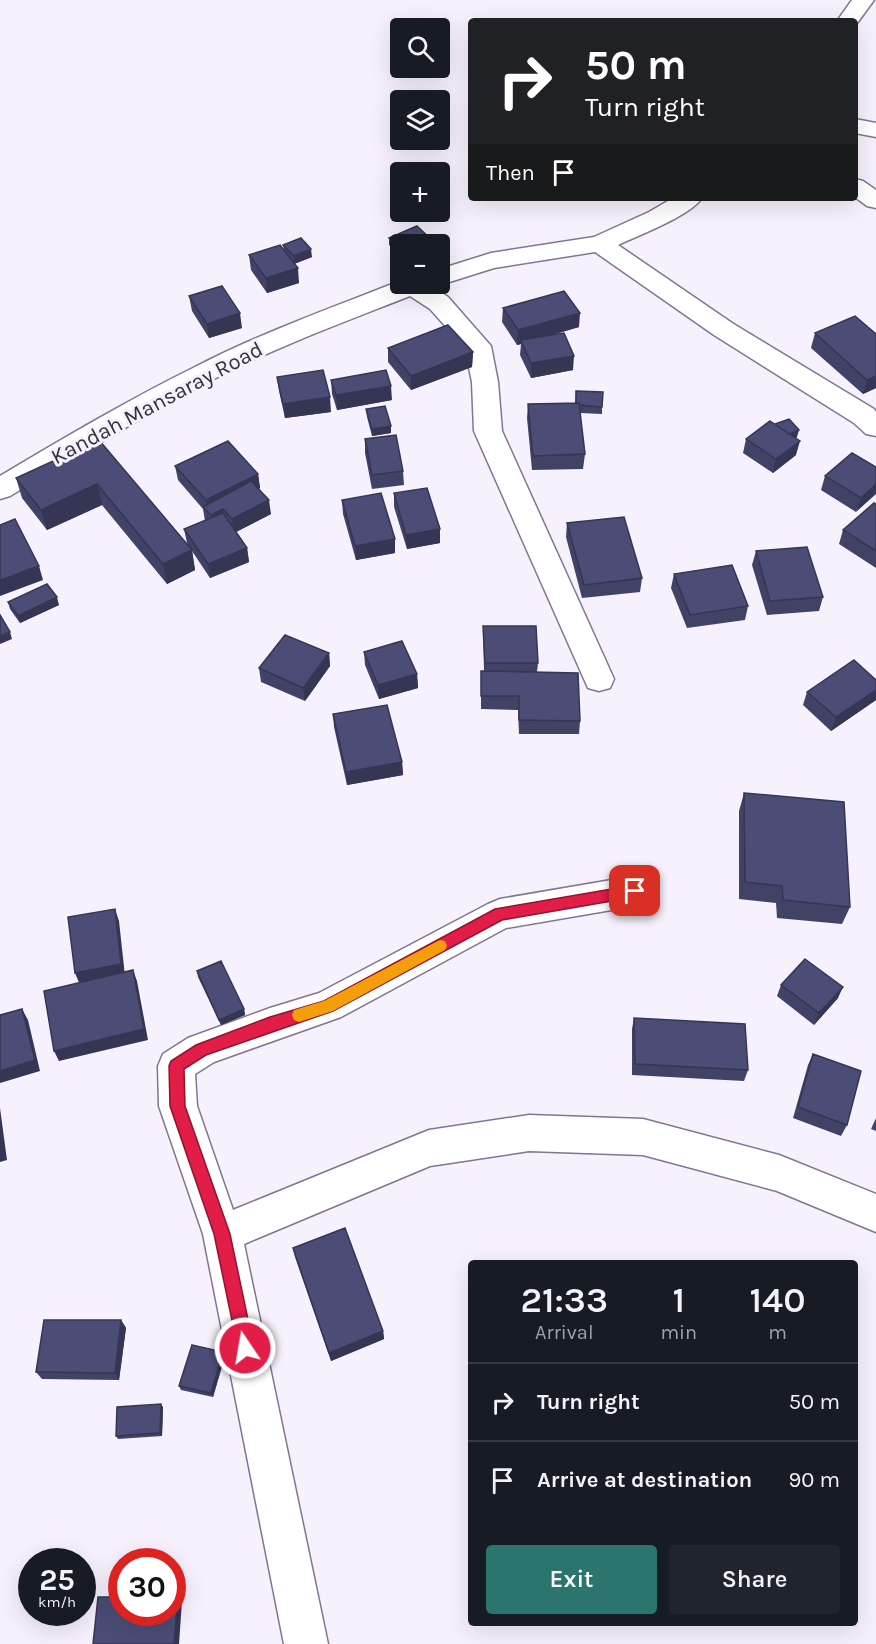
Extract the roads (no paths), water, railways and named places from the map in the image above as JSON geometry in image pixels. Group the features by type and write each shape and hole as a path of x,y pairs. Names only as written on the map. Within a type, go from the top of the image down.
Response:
{"street":[{"path":"850,18 863,0"},
{"path":"858,127 876,130"},
{"path":"858,188 876,201"},
{"path":"450,274 491,261 600,244 658,217 685,201"},
{"path":"600,244 723,329 864,416 876,427"},
{"name":"Kandah Mansaray Road","path":"0,489 82,440 204,373 279,338 390,294"},
{"path":"427,294 439,303 478,346 485,382 488,431 599,679"},
{"path":"306,1644 222,1234 178,1106 176,1066 201,1050 270,1024 328,1006 500,914 635,891"},
{"path":"222,1234 429,1148 529,1133 643,1137 779,1173 876,1213"}]}
